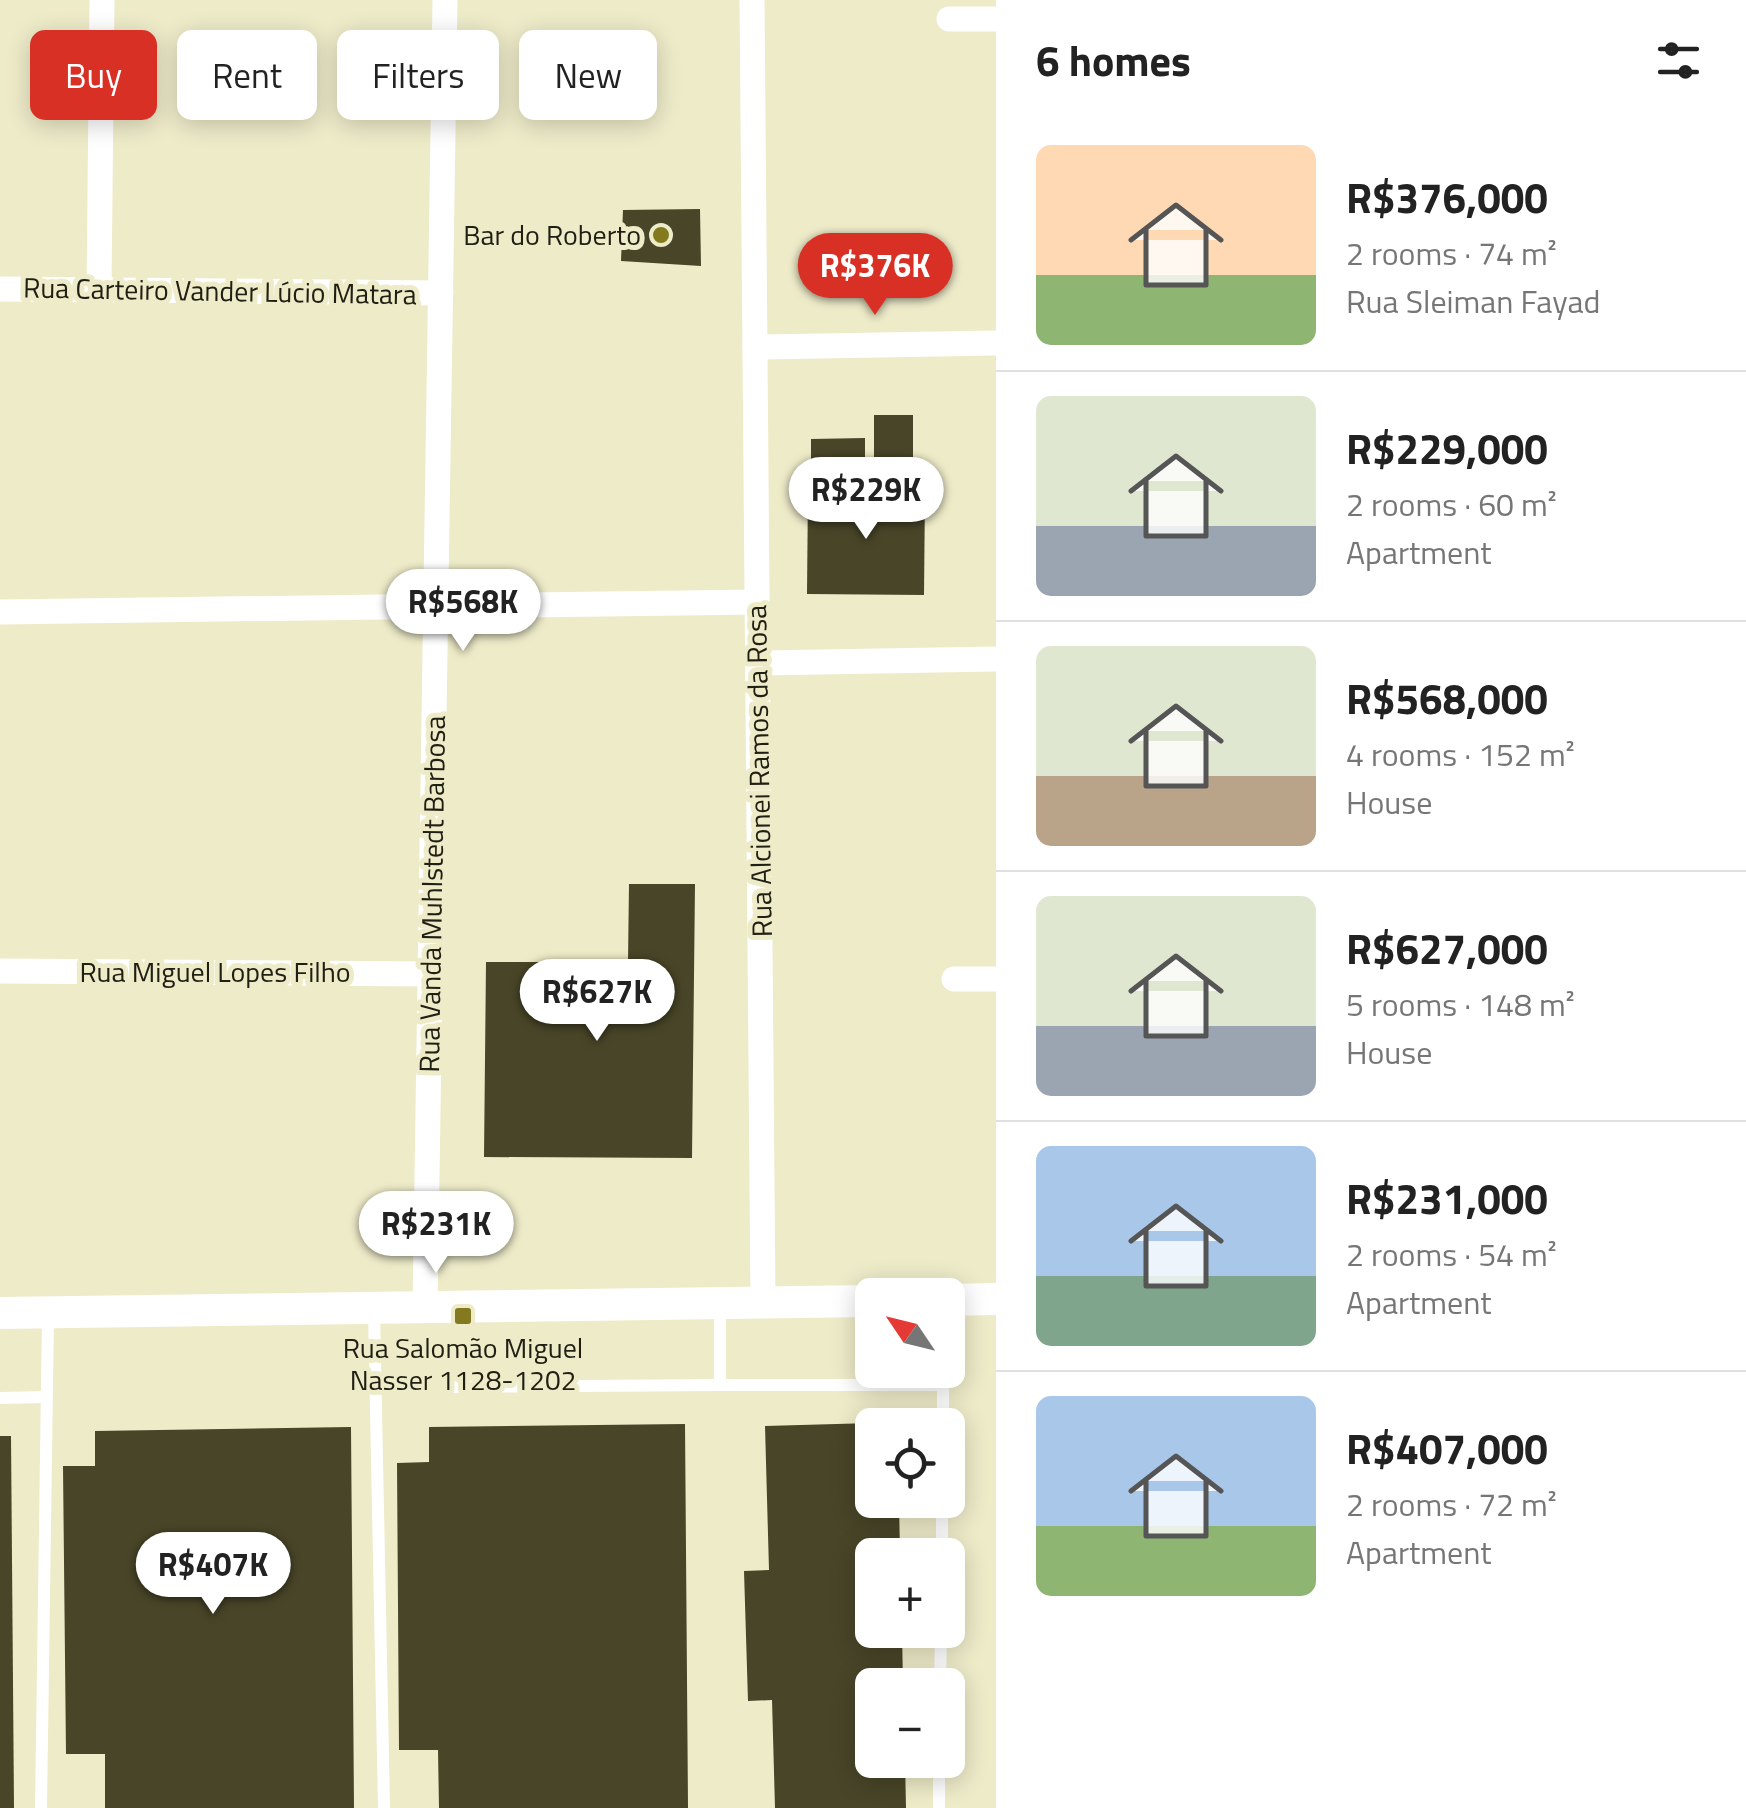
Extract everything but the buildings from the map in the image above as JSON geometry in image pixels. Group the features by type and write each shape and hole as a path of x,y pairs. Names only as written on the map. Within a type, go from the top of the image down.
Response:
{"street":[{"path":"99,290 102,0"},
{"name":"Rua Vanda Muhlstedt Barbosa","path":"426,1307 445,0"},
{"name":"Rua Alcionei Ramos da Rosa","path":"752,0 763,1302"},
{"path":"949,19 996,19"},
{"name":"Rua Carteiro Vander Lúcio Matara","path":"0,289 441,294"},
{"path":"755,347 996,343"},
{"path":"0,612 757,602"},
{"path":"758,663 996,659"},
{"name":"Rua Miguel Lopes Filho","path":"0,971 430,974"},
{"path":"954,979 996,978"},
{"path":"965,1300 996,1299"},
{"path":"0,1313 855,1301"}],"lane":[{"path":"720,1303 720,1386"},
{"path":"374,1308 384,1808"},
{"path":"41,1808 48,1312"},
{"path":"449,1387 855,1385"},
{"path":"0,1398 46,1396"},
{"path":"939,1808 940,1778"}],"place":[{"name":"Bar do Roberto","path":"661,235"},
{"name":"Rua Salomão Miguel Nasser 1128-1202","path":"463,1316"}]}
